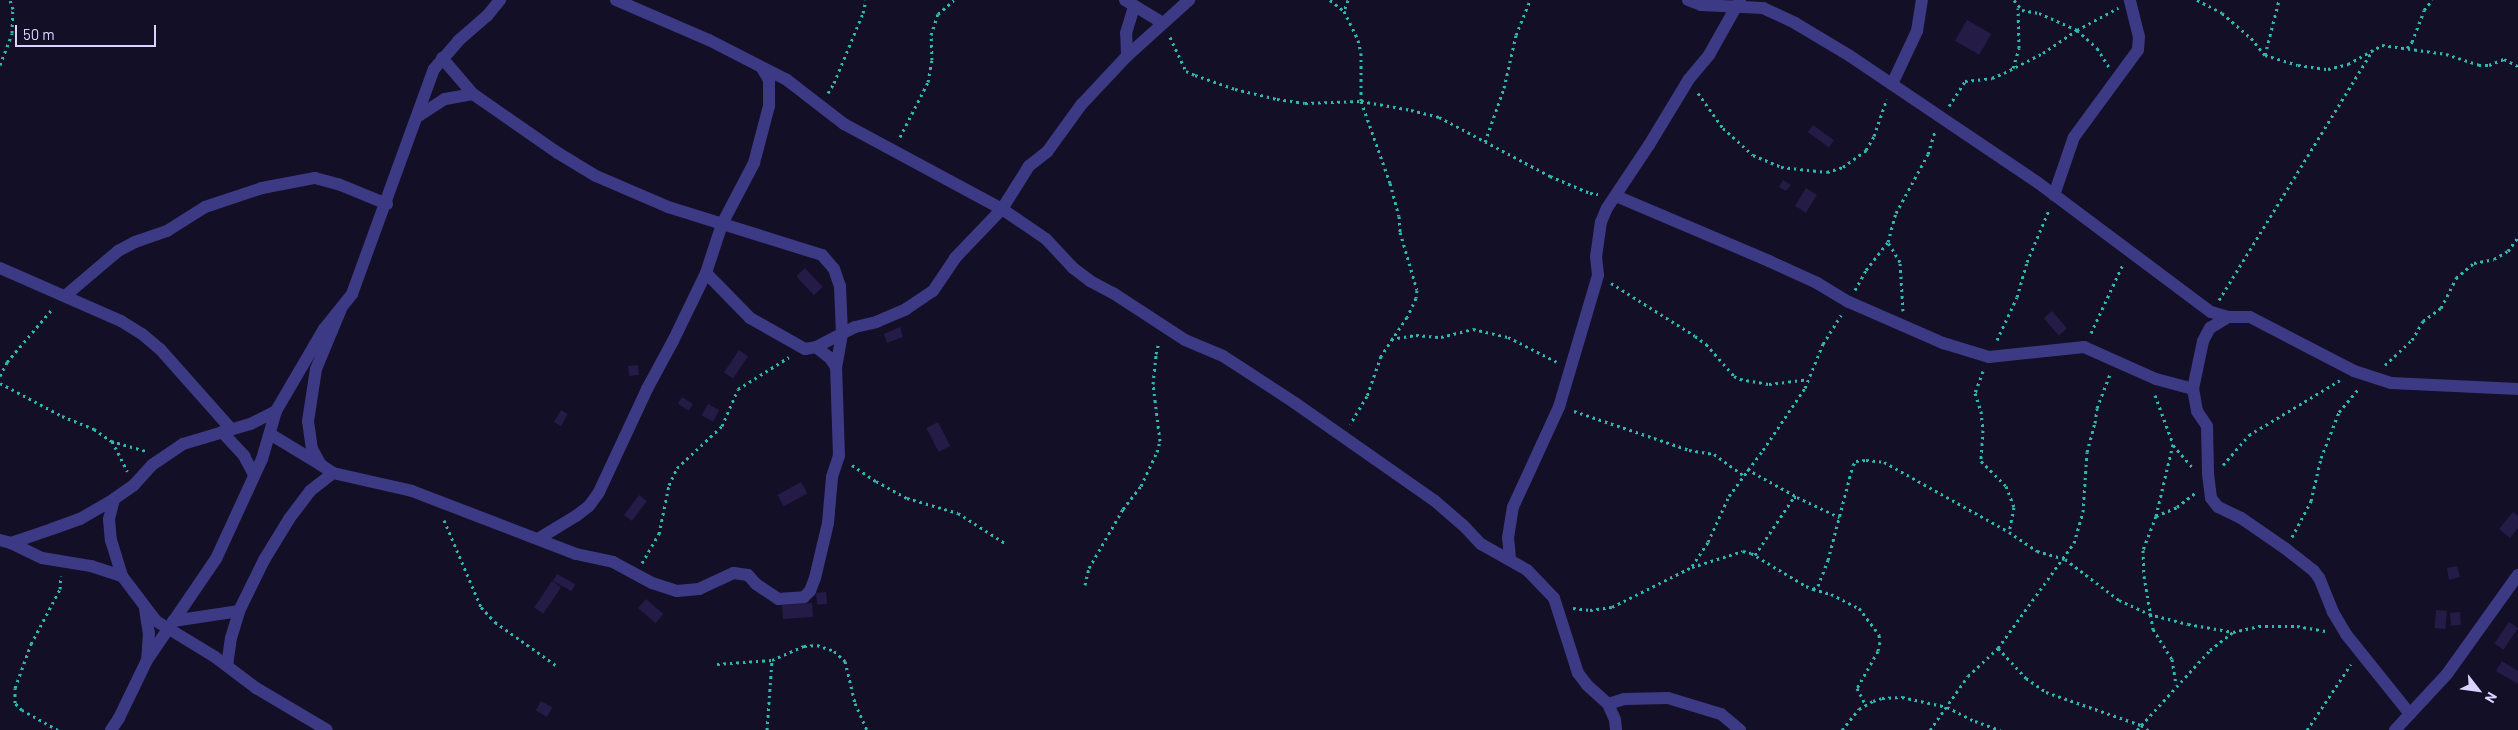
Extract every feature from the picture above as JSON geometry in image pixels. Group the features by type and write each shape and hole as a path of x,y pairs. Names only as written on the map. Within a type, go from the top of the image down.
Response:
{"street":[{"path":"111,730 119,718 147,660 216,559 254,475 270,434 276,411 318,336 341,309 356,287 434,69 442,58 487,16 500,0"},
{"path":"616,0 709,40 787,80 844,124 1002,209 1046,239 1082,276 1185,340 1223,356 1295,403 1434,501 1463,525 1481,544 1510,559 1542,584 1554,598 1559,607 1578,674 1608,704 1615,720 1616,730"},
{"path":"810,348 890,317 906,309 933,290 955,258 1002,209 1029,166 1047,152 1081,105 1127,56 1190,0"},
{"path":"1688,0 1701,5 1739,3 1763,8 1795,23 1892,84 2054,195 2211,312 2228,317 2245,316 2258,320 2354,371 2399,384 2518,389"},
{"path":"1892,84 1917,32 1922,0"},
{"path":"2054,195 2074,138 2135,56 2139,47 2138,28 2130,1"},
{"path":"1127,56 1126,33 1129,3 1163,23"},
{"path":"1510,559 1508,538 1513,507 1559,407 1598,275 1596,257 1602,222 1607,208 1689,79 1709,55 1739,3"},
{"path":"270,434 333,473 391,485 434,499 576,554 613,562 652,583 677,591 699,588 734,573 748,575 756,584 778,599 804,597 810,591 815,578 830,514 832,477 839,456 836,367 842,334 840,286 834,269 822,255 668,207 596,176 558,153 473,94 442,58"},
{"path":"538,539 576,516 589,506 600,492 646,389 674,341 706,273 722,224 744,186 759,146 769,106 769,80 762,68"},
{"path":"416,117 446,99 473,94"},
{"path":"63,296 118,251 135,242 167,231 205,206 253,191 315,178 338,184 387,204"},
{"path":"1616,196 1817,283 1848,302 1943,343 1989,357 2084,347 2148,376 2193,389"},
{"path":"0,268 121,321 142,334 160,349 226,431 244,456 254,475"},
{"path":"706,273 750,318 830,358 836,367"},
{"path":"321,465 312,449 308,421 316,370 341,309"},
{"path":"2228,317 2206,333 2193,389 2197,411 2207,426 2204,486 2218,507 2241,518 2305,562 2319,578 2333,612 2346,634 2410,714"},
{"path":"5,541 80,519 114,499 134,484 152,465 184,444 250,424 276,411"},
{"path":"228,666 231,638 239,611 264,560 289,519 310,491 333,473"},
{"path":"114,499 109,519 110,533 122,576 145,609 156,621 171,625 256,688 327,730"},
{"path":"5,541 42,558 62,563 91,566 122,576"},
{"path":"2395,730 2447,674 2518,575"},
{"path":"145,609 149,633 147,660"},
{"path":"171,625 239,611"},
{"path":"1608,704 1624,699 1668,698 1721,714 1740,730"}],"path":[{"path":"0,65 12,33 13,9 10,0"},
{"path":"819,106 834,83 863,13 866,0"},
{"path":"895,151 902,130 924,93 928,82 932,60 931,35 938,14 954,0"},
{"path":"1330,0 1344,11 1362,53 1361,101 1390,182 1399,216 1400,232 1417,290 1416,298 1407,317 1391,339 1375,371 1367,396 1341,437"},
{"path":"1344,11 1348,0"},
{"path":"1484,142 1504,88 1516,35 1530,0"},
{"path":"2013,68 2018,48 2018,8 2014,0"},
{"path":"2197,0 2222,12 2251,38 2265,55 2298,66 2328,69 2348,64 2382,45 2446,54 2479,65 2489,65 2504,59 2518,66"},
{"path":"2265,55 2279,0"},
{"path":"2407,48 2412,42 2424,10 2432,0"},
{"path":"1692,566 1708,542 1729,496 1742,475 1784,421 1808,379 1823,344 1866,270 1888,242 1896,213 1928,154 1934,134 1965,81 1992,78 2013,68 2043,53 2077,30 2130,1"},
{"path":"2018,8 2026,12 2040,13 2077,30 2097,48 2116,81"},
{"path":"1163,23 1186,71 1195,76 1235,89 1277,99 1305,103 1361,101 1439,117 1484,142 1590,193 1616,196"},
{"path":"2211,312 2374,49"},
{"path":"1689,79 1723,128 1753,155 1781,167 1827,172 1842,167 1866,150 1874,136 1892,84"},
{"path":"2009,532 2014,507 2006,486 1980,461 1983,430 1981,411 1975,393 2016,296 2027,262 2054,195"},
{"path":"2286,548 2311,501 2321,458 2339,412 2349,397 2412,340 2423,321 2441,308 2456,278 2474,263 2494,259 2508,251 2518,238"},
{"path":"1888,242 1900,262 1904,326"},
{"path":"2084,347 2128,251"},
{"path":"1598,275 1706,344 1734,376 1740,380 1769,384 1808,379"},
{"path":"0,376 7,362 48,317 63,296"},
{"path":"1085,585 1089,568 1118,517 1146,478 1157,452 1160,441 1153,384 1156,354 1164,327"},
{"path":"1391,339 1416,335 1441,337 1473,329 1491,332 1548,356 1569,372"},
{"path":"636,574 659,534 669,485 677,468 722,426 738,389 810,348"},
{"path":"1930,730 1968,676 1998,648 2065,559 2074,544 2083,512 2086,452 2095,423 2097,408 2114,362"},
{"path":"2156,516 2187,501 2204,486 2249,435 2354,371"},
{"path":"2148,376 2173,444 2156,516 2143,550 2144,576 2153,629 2175,667 2176,685"},
{"path":"0,383 62,416 94,429 111,440 164,457"},
{"path":"1559,407 1610,422 1689,450 1714,454 1742,475"},
{"path":"111,440 134,484"},
{"path":"839,456 899,494 958,513 1006,543"},
{"path":"1812,588 1818,586 1822,580 1853,465 1856,461 1866,460 1884,462 1903,471 1920,483 2009,532 2036,551 2065,559 2119,600 2149,614 2188,624 2233,632 2259,626 2297,626 2346,634"},
{"path":"1747,469 1797,497 1839,517"},
{"path":"1755,554 1790,502 1797,497"},
{"path":"434,499 455,543 469,584 481,607 496,622 557,666"},
{"path":"1559,607 1590,610 1612,607 1692,566 1735,552 1743,551 1755,554 1812,588 1831,594 1858,608 1879,635 1878,650 1858,688 1866,706"},
{"path":"58,730 22,710 15,703 15,688 31,644 60,589 62,563"},
{"path":"2137,730 2176,685 2210,650 2233,632"},
{"path":"717,664 772,660 804,646 817,645 834,651 845,661 855,703 867,730"},
{"path":"1998,648 2026,678 2046,692 2141,725 2148,730"},
{"path":"2307,730 2339,679 2361,651"},
{"path":"767,730 772,660"},
{"path":"1842,730 1859,709 1882,698 1902,697 1947,707 1975,721 2000,730"}],"building":[{"path":"1967,20 1991,34 1979,55 1955,41"},
{"path":"1813,125 1834,140 1829,148 1808,132"},
{"path":"1783,180 1791,185 1786,191 1779,187"},
{"path":"1806,188 1817,195 1806,213 1795,206"},
{"path":"805,268 823,287 814,295 796,276"},
{"path":"2052,311 2067,328 2059,336 2044,318"},
{"path":"900,327 903,337 887,343 884,334"},
{"path":"739,350 748,356 733,379 724,372"},
{"path":"638,365 639,375 629,376 628,366"},
{"path":"682,397 693,404 689,411 678,404"},
{"path":"708,404 719,410 713,422 702,415"},
{"path":"561,410 568,414 561,426 554,422"},
{"path":"938,422 950,446 939,452 926,428"},
{"path":"801,482 807,493 784,506 777,495"},
{"path":"639,495 647,501 632,521 624,515"},
{"path":"2513,512 2518,516 2518,528 2510,538 2499,529"},
{"path":"2457,566 2460,577 2449,580 2447,568"},
{"path":"557,574 575,584 571,591 553,581"},
{"path":"552,581 561,587 543,614 534,608"},
{"path":"826,592 827,604 817,605 816,593"},
{"path":"646,599 663,614 655,623 638,608"},
{"path":"812,603 813,617 783,619 782,605"},
{"path":"2436,610 2447,611 2445,629 2434,628"},
{"path":"2460,612 2461,625 2451,626 2450,613"},
{"path":"2509,622 2518,628 2504,650 2494,644"},
{"path":"2502,661 2518,671 2518,684 2496,671"},
{"path":"541,701 552,707 547,717 536,711"}]}
